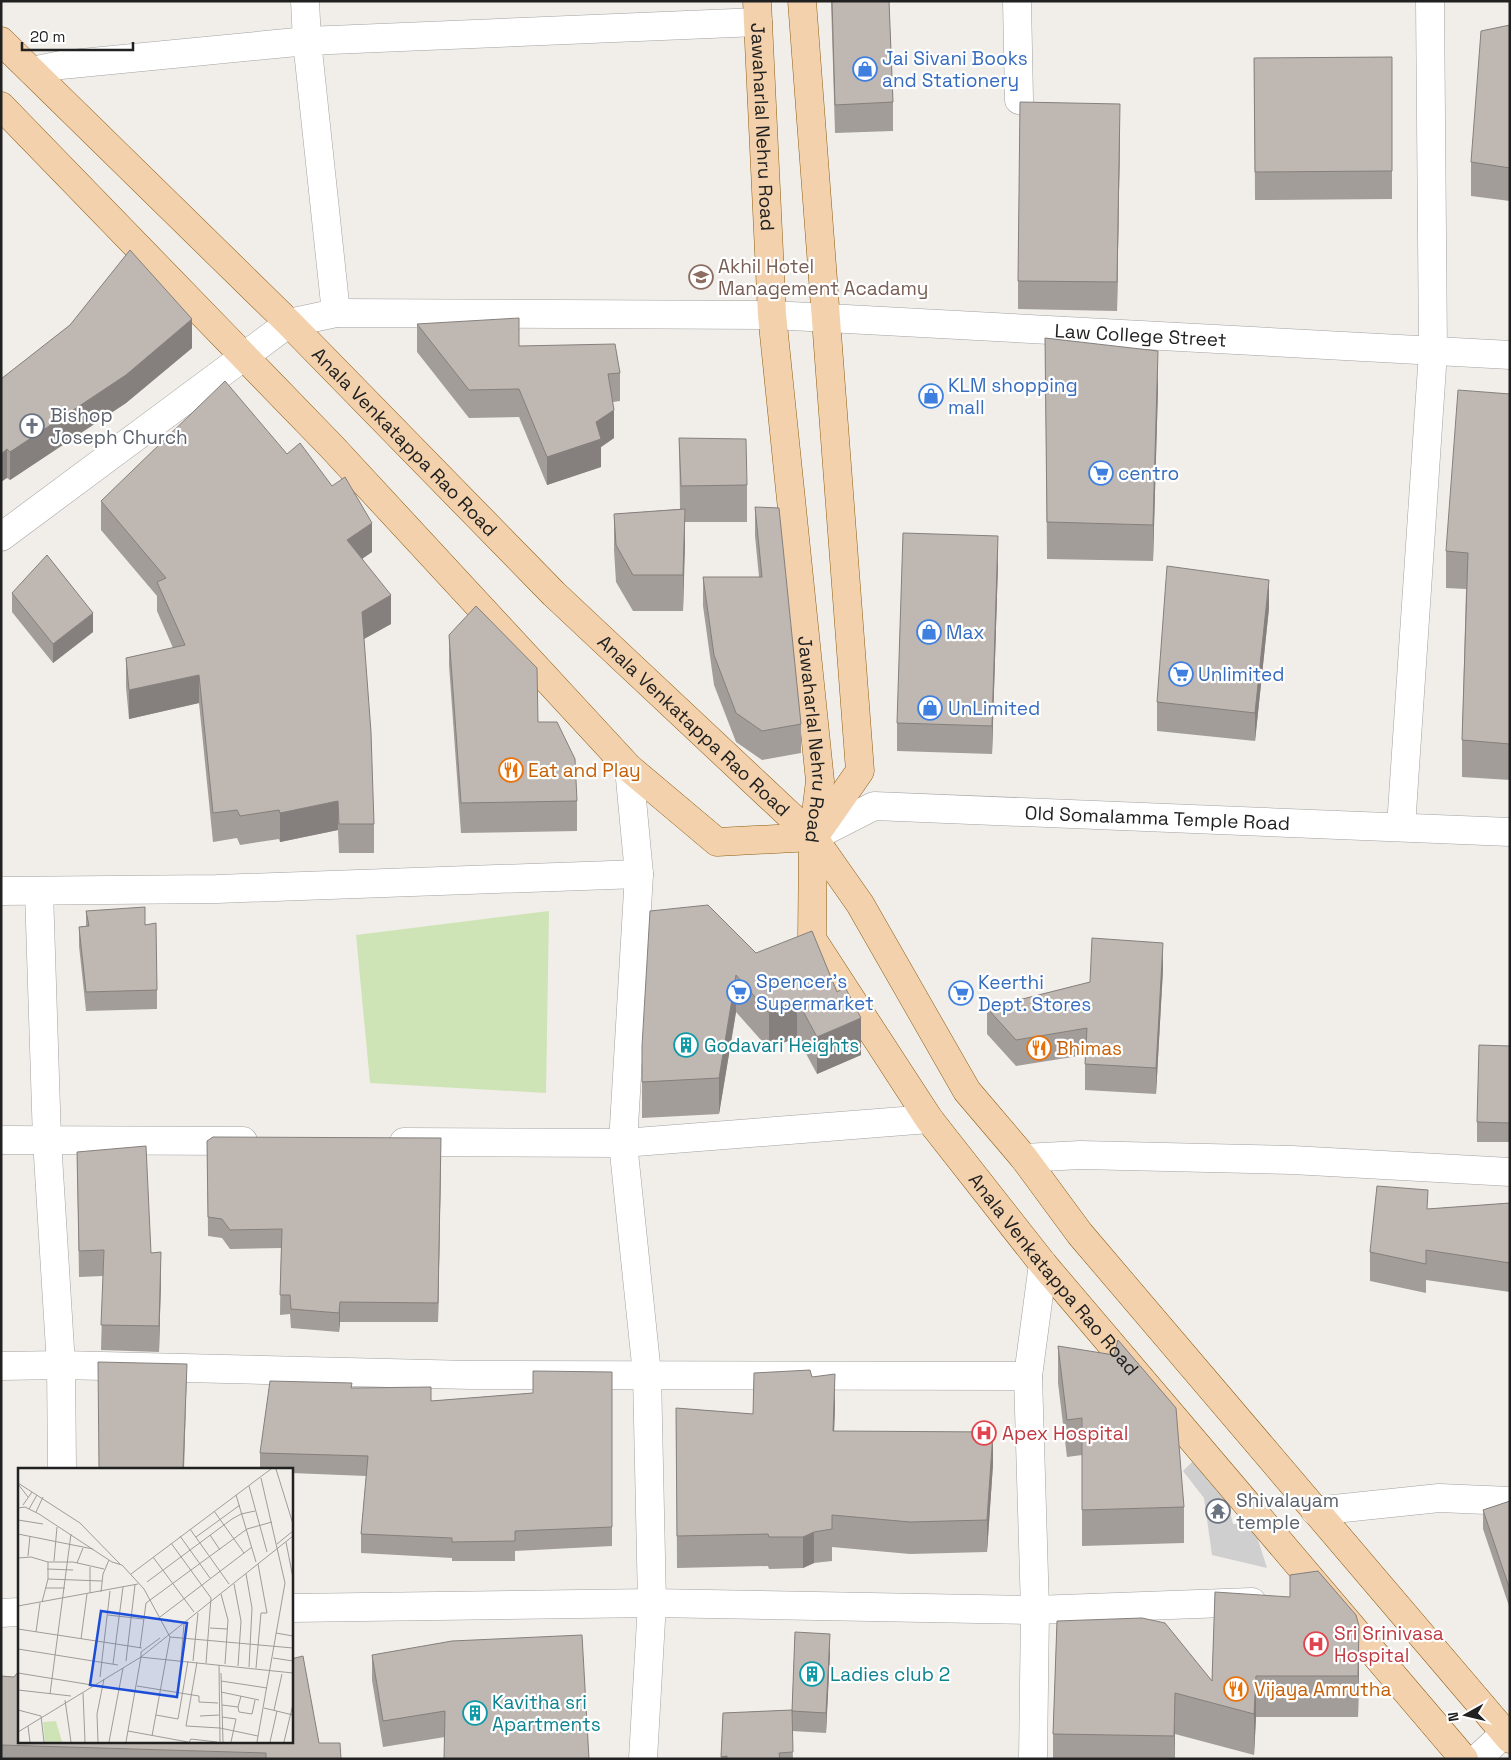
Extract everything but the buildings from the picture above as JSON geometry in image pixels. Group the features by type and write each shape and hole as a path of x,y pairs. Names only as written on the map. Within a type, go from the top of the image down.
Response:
{"main road":[{"name":"Jawaharlal Nehru Road","path":"802,1 860,771 813,837"},
{"name":"Jawaharlal Nehru Road","path":"758,12 772,315 820,781 813,837"},
{"name":"Anala Venkatappa Rao Road","path":"1,41 289,323 554,594 813,837 860,904 966,1091 1024,1158 1080,1234 1507,1736"},
{"name":"Anala Venkatappa Rao Road","path":"1,106 332,447 629,768 717,842 813,837"},
{"name":"Anala Venkatappa Rao Road","path":"813,837 812,939 929,1119 1044,1264 1464,1759"}],"street":[{"path":"304,1 336,313"},
{"path":"1017,1 1019,100"},
{"path":"1401,827 1433,352 1430,1"},
{"path":"32,71 61,66 307,40 758,12"},
{"name":"Law College Street","path":"289,323 336,313 772,315 1510,355"},
{"path":"1,537 289,323"},
{"path":"629,768 639,874 623,1143 647,1374 652,1603 643,1759"},
{"name":"Old Somalamma Temple Road","path":"813,837 874,806 1510,832"},
{"path":"1,891 217,889 639,874"},
{"path":"39,891 47,1140 61,1365 62,1468"},
{"path":"375,1142 623,1143 929,1119"},
{"path":"1,1140 265,1141"},
{"path":"1024,1158 1080,1155 1292,1160 1510,1172"},
{"path":"1032,1759 1035,1610 1028,1376 1044,1264"},
{"path":"1,1366 61,1365 471,1375 1028,1376"},
{"path":"1315,1511 1440,1498 1510,1502"},
{"path":"292,1608 652,1603 1035,1610 1285,1600 1324,1595"},
{"path":"1,1613 18,1612"},
{"path":"1477,1759 1507,1736"}],"shaded area":[{"name":"Shivalayam temple","path":"1198,1456 1223,1486 1233,1524 1253,1524 1267,1568 1212,1555 1204,1498 1183,1471"}],"green space":[{"path":"549,911 546,1093 370,1083 356,935"}],"place":[{"name":"Jai Sivani Books and Stationery","path":"865,69"},
{"name":"Akhil Hotel Management Acadamy","path":"701,277"},
{"name":"KLM shopping mall","path":"931,396"},
{"name":"Bishop Joseph Church","path":"32,426"},
{"name":"centro","path":"1101,473"},
{"name":"Max","path":"929,632"},
{"name":"Unlimited","path":"1181,674"},
{"name":"UnLimited","path":"930,708"},
{"name":"Eat and Play","path":"511,770"},
{"name":"Spencer's Supermarket","path":"739,992"},
{"name":"Keerthi Dept. Stores","path":"961,993"},
{"name":"Godavari Heights","path":"686,1045"},
{"name":"Bhimas","path":"1039,1048"},
{"name":"Apex Hospital","path":"984,1433"},
{"name":"Shivalayam temple","path":"1218,1511"},
{"name":"Sri Srinivasa Hospital","path":"1316,1644"},
{"name":"Ladies club 2","path":"812,1674"},
{"name":"Vijaya Amrutha","path":"1236,1689"},
{"name":"Kavitha sri Apartments","path":"475,1713"}]}
